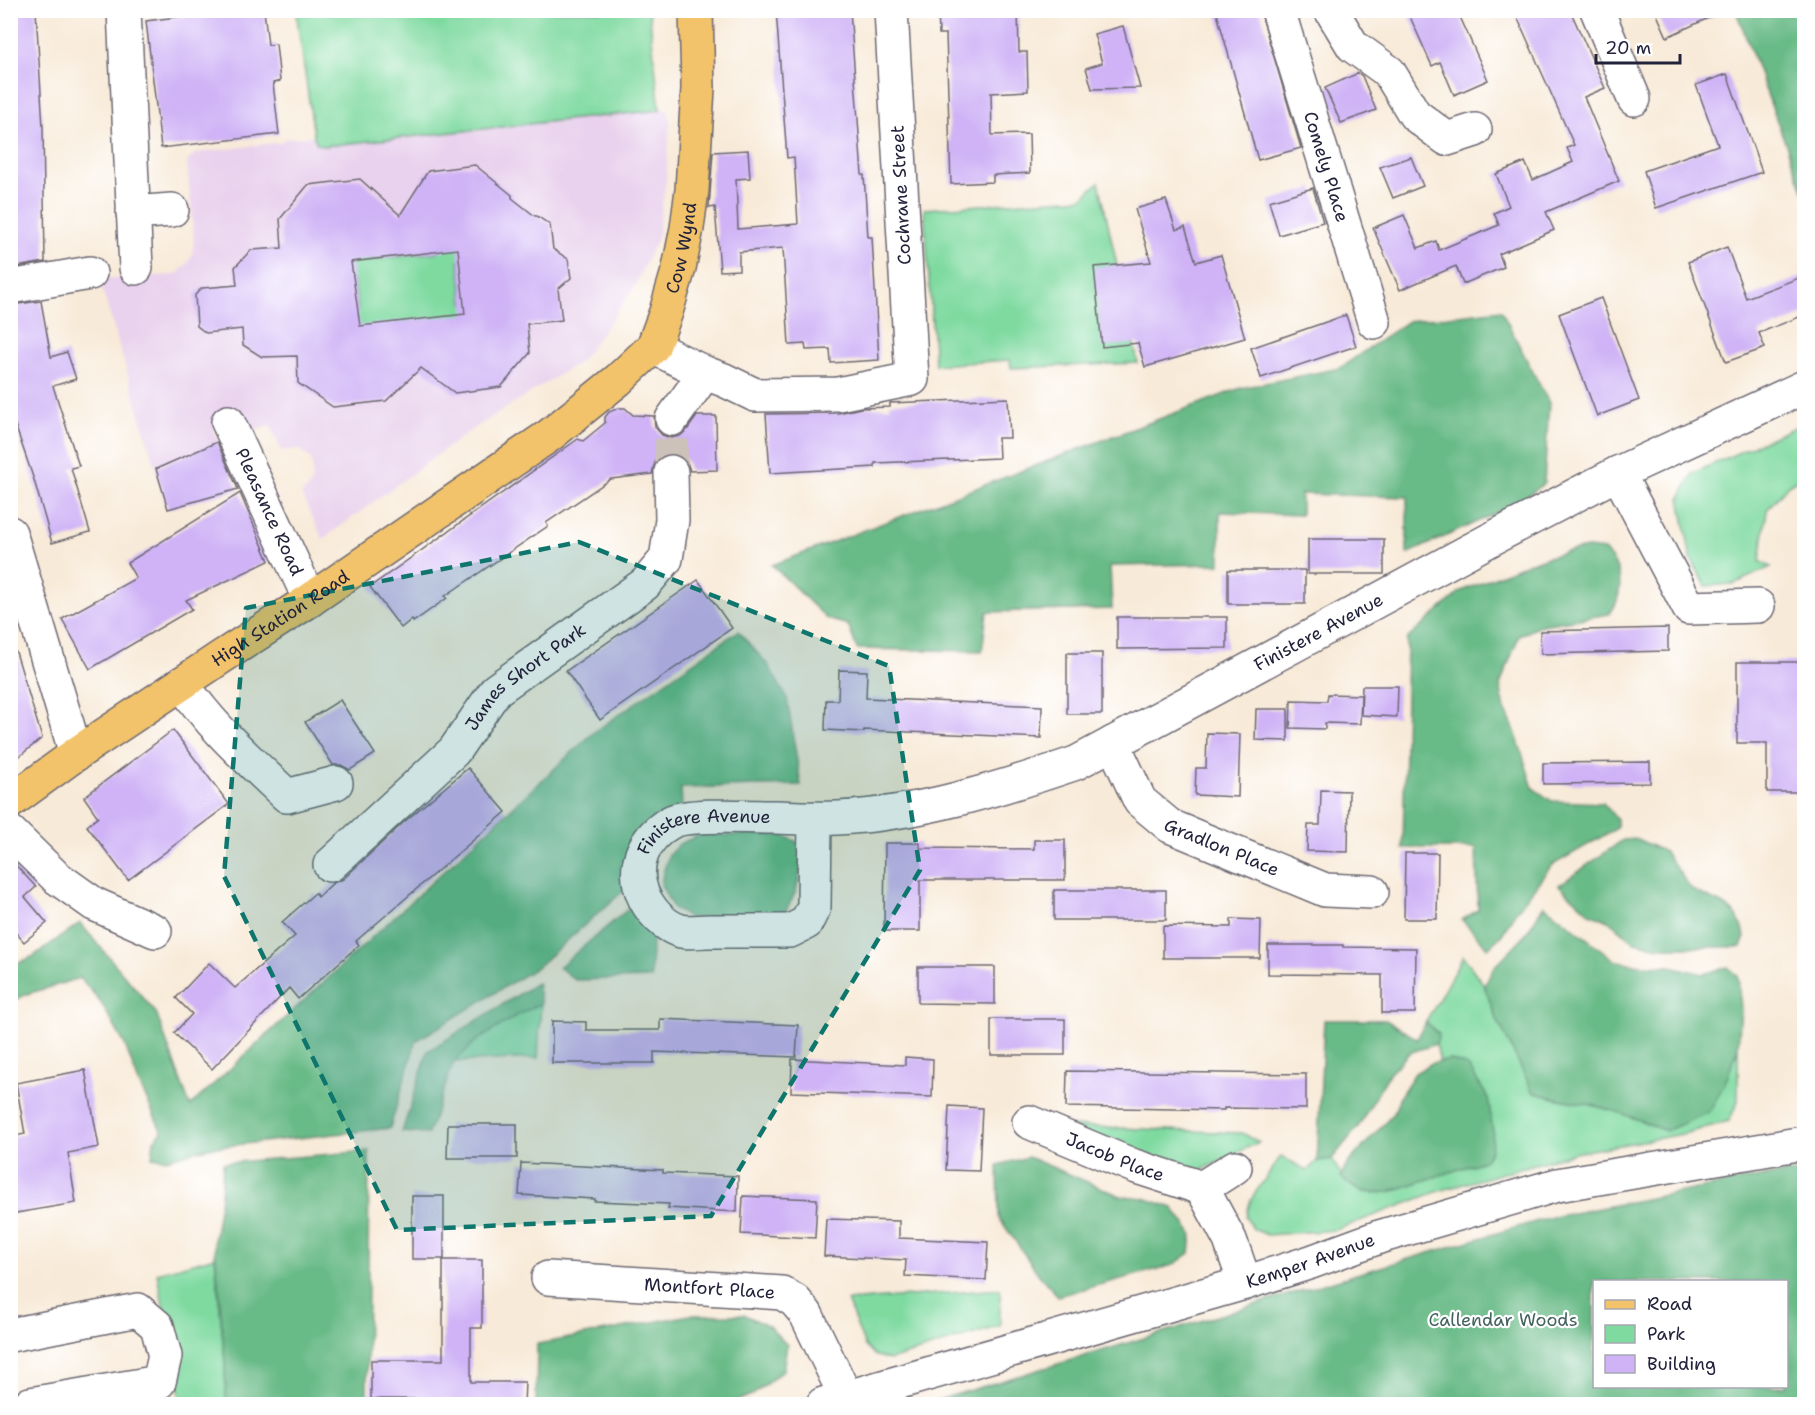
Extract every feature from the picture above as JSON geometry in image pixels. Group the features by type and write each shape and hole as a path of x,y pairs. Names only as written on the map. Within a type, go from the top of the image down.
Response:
{"main road":[{"name":"Cow Wynd","path":"550,435 618,380 653,347 666,312 679,268 692,190 698,88 696,10"},
{"name":"High Station Road","path":"10,802 76,754 310,600 550,435"}],"street":[{"path":"124,10 136,268"},
{"name":"Cochrane Street","path":"705,373 755,394 838,394 912,379 891,10"},
{"name":"Comely Place","path":"1278,10 1374,322"},
{"path":"1331,10 1353,46 1389,72 1415,115 1447,138 1475,130"},
{"path":"1597,10 1634,99"},
{"path":"133,213 172,210"},
{"path":"10,287 90,273"},
{"path":"653,347 705,373 672,419"},
{"name":"Finistere Avenue","path":"815,818 814,908 806,923 790,931 681,931 659,919 647,904 639,885 640,856 652,837 672,822 687,817 838,818 885,813 949,801 1011,785 1076,763 1618,473 1804,387"},
{"name":"Pleasance Road","path":"228,422 310,600"},
{"name":"James Short Park","path":"330,865 454,752 496,690 645,584 666,559 672,520 671,472"},
{"path":"1618,473 1689,609 1758,606"},
{"path":"10,533 76,754"},
{"path":"182,683 197,706 287,796 336,783"},
{"name":"Gradlon Place","path":"1113,743 1140,801 1170,826 1325,890 1372,892"},
{"path":"10,832 56,877 94,904 154,931"},
{"name":"Jacob Place","path":"1029,1122 1134,1166 1202,1188"},
{"name":"Kemper Avenue","path":"835,1401 1245,1283 1379,1237 1557,1185 1804,1143"},
{"path":"1234,1167 1202,1188 1230,1240 1245,1283"},
{"name":"Montfort Place","path":"549,1278 782,1293 795,1301 806,1314 835,1401"},
{"path":"10,1335 138,1310 157,1326 165,1356 159,1382 30,1404"}],"highlighted area":[{"path":"579,542 889,666 920,870 711,1216 397,1230 224,876 246,608"}],"shaded area":[{"path":"668,109 670,122 666,180 657,238 634,288 581,361 467,433 323,539 301,494 312,481 311,460 301,450 282,451 270,425 250,433 242,416 212,429 219,441 156,469 99,279 173,275 188,263 192,256 194,239 187,163 196,153 314,136 317,144 324,146"}],"green space":[{"path":"296,11 649,11 660,110 324,146 317,144 314,136"},
{"path":"1736,11 1804,11 1804,193"},
{"path":"1099,182 1138,363 1011,368 1010,360 935,365 924,209 1082,198"},
{"path":"478,231 459,261 463,303 486,301 489,325 357,340 352,318 358,310 354,281 348,276 349,249 369,260 437,252 452,234"},
{"path":"1501,310 1549,403 1544,483 1518,503 1407,554 1407,497 1301,494 1301,515 1220,512 1220,564 1110,566 1112,609 987,612 982,651 857,649 848,625 827,619 772,565 1241,388 1340,368 1408,321"},
{"path":"1804,423 1804,476 1788,485 1767,510 1760,561 1771,567 1734,584 1706,586 1691,559 1680,498 1693,473"},
{"path":"1588,548 1604,550 1617,568 1620,588 1612,610 1609,614 1542,625 1519,636 1500,685 1505,709 1515,731 1533,788 1552,801 1603,803 1617,819 1617,828 1551,866 1515,913 1501,936 1488,948 1462,920 1478,910 1476,848 1403,848 1407,639 1461,591 1529,563"},
{"path":"738,631 768,665 787,698 801,785 681,788 682,808 629,886 536,968 416,1041 390,1128 208,1148 165,1159 152,1157 154,1140 162,1132 138,1081 125,1045 100,1001 80,978 27,994 11,1002 11,966 32,957 80,923 156,1013 190,1106 594,732"},
{"path":"699,835 782,835 796,841 802,849 801,869 796,891 787,909 778,915 689,918 673,908 661,885 669,855 679,844"},
{"path":"1637,839 1665,852 1692,890 1726,906 1737,916 1745,936 1741,947 1660,947 1634,942 1611,922 1590,913 1559,885 1623,840"},
{"path":"633,905 652,938 651,978 575,980 559,967"},
{"path":"1544,905 1616,961 1670,966 1703,974 1728,967 1738,976 1741,1009 1738,1048 1724,1085 1709,1112 1666,1131 1611,1110 1533,1092 1495,1015 1484,985 1495,966 1525,935"},
{"path":"1463,956 1484,985 1495,1015 1512,1049 1592,1105 1622,1113 1667,1131 1724,1085 1738,1048 1738,1101 1729,1121 1683,1134 1574,1153 1439,1191 1336,1230 1267,1235 1253,1229 1246,1216 1251,1199 1281,1156 1307,1171 1317,1161 1332,1159 1345,1180 1368,1193 1402,1189 1451,1060 1440,1062 1436,1044 1439,1035 1426,1022"},
{"path":"537,983 541,1003 476,1041 454,1062 428,1134 402,1132 428,1051"},
{"path":"541,1003 538,1058 454,1062 476,1041"},
{"path":"1324,1020 1386,1020 1417,1039 1426,1022 1439,1035 1436,1044 1409,1053 1389,1074 1358,1127 1332,1159 1317,1161"},
{"path":"1451,1060 1468,1066 1488,1098 1493,1132 1491,1150 1484,1161 1388,1192 1362,1191 1346,1182 1341,1177 1347,1164 1394,1113 1400,1096 1415,1073 1432,1063"},
{"path":"1069,1126 1242,1133 1259,1142 1190,1176"},
{"path":"369,1151 367,1404 226,1404 225,1362 214,1240 221,1196 223,1163"},
{"path":"1028,1157 1121,1196 1144,1198 1173,1208 1192,1234 1190,1253 1173,1265 1058,1296 1039,1275 999,1218 998,1165"},
{"name":"Callendar Woods","path":"1804,1171 1804,1404 925,1404 1350,1276 1548,1218 1753,1178"},
{"path":"215,1257 225,1362 226,1404 173,1404 181,1402 157,1273"},
{"path":"1000,1289 1000,1326 890,1360 874,1355 865,1346 847,1301"},
{"path":"690,1315 745,1315 769,1326 787,1345 783,1370 754,1394 729,1404 536,1404 537,1344"}],"building":[{"path":"10,10 36,10 43,127 45,262 10,268"},
{"path":"231,10 264,10 268,45 276,44 280,81 273,83 279,134 161,148 146,21"},
{"path":"776,10 850,10 868,237 872,237 879,360 831,363 830,349 806,350 805,344 789,345 783,248 739,252 739,270 720,271 715,207 709,208 713,152 748,150 750,178 736,179 738,229 798,224 794,157 787,158"},
{"path":"938,10 1018,10 1019,52 1027,52 1028,91 991,93 992,135 1029,134 1030,173 993,175 993,182 951,184 946,34 939,34"},
{"path":"1216,10 1260,10 1301,148 1258,160"},
{"path":"1407,10 1457,10 1488,80 1454,95 1440,62 1432,66"},
{"path":"1514,10 1570,10 1605,88 1584,97 1619,181 1546,212 1554,230 1499,254 1504,267 1463,284 1456,266 1400,290 1373,228 1404,215 1418,248 1436,241 1439,250 1499,225 1494,213 1509,206 1496,174 1525,162 1533,180 1573,162 1567,148 1574,145"},
{"path":"1655,10 1726,10 1667,37"},
{"path":"1123,26 1140,88 1092,89 1086,68 1102,63 1094,34"},
{"path":"1358,73 1362,76 1376,110 1341,123 1325,88"},
{"path":"1727,74 1762,172 1656,208 1644,171 1718,145 1696,85"},
{"path":"1411,157 1423,186 1393,198 1380,167"},
{"path":"475,165 512,195 512,198 550,225 553,249 568,259 571,278 558,289 562,320 527,324 530,353 501,387 455,393 421,368 386,401 333,407 298,383 297,356 262,357 243,345 242,329 206,333 197,326 195,295 202,288 237,285 235,267 251,250 282,248 280,219 308,185 360,179 400,215 428,171","holes":["458,249 465,314 360,326 351,262"]},
{"path":"1313,188 1323,222 1279,235 1269,201"},
{"path":"1166,200 1176,230 1185,227 1196,262 1221,255 1245,338 1145,367 1138,343 1102,347 1094,267 1151,262 1135,209"},
{"path":"1727,247 1746,298 1804,276 1804,315 1759,333 1765,348 1726,362 1688,262"},
{"path":"1601,298 1639,400 1597,416 1559,314"},
{"path":"41,301 51,357 67,352 76,379 53,386 79,466 71,468 90,532 52,543 34,480 10,410 10,305"},
{"path":"1346,315 1356,346 1261,378 1251,348"},
{"path":"1008,398 1010,438 998,438 999,458 875,463 875,467 770,473 766,414 838,413 861,408 890,407 890,403"},
{"path":"625,408 633,415 654,416 655,427 662,435 671,438 680,436 697,416 716,416 717,470 690,471 687,462 681,456 670,453 661,456 655,462 652,474 611,479 546,523 548,526 445,596 447,598 401,628 370,587 578,439 583,441 605,423 605,417 609,412"},
{"path":"217,442 238,489 168,509 156,469"},
{"path":"240,493 269,561 186,600 192,609 90,669 62,619 136,578 127,563"},
{"path":"1308,539 1384,539 1384,574 1308,574"},
{"path":"1228,570 1305,570 1305,604 1228,604"},
{"path":"698,580 732,628 600,720 566,671"},
{"path":"1117,617 1227,617 1227,648 1117,649"},
{"path":"1668,628 1668,651 1541,654 1540,631"},
{"path":"10,652 16,652 42,738 10,764"},
{"path":"1067,653 1102,653 1102,714 1067,714"},
{"path":"1737,662 1804,662 1804,792 1767,792 1767,743 1737,743"},
{"path":"839,670 867,671 866,698 1042,706 1041,738 825,730 826,700 838,700"},
{"path":"1362,686 1398,686 1397,717 1361,715"},
{"path":"1328,694 1361,695 1360,724 1325,723 1325,729 1290,728 1291,700 1327,701"},
{"path":"340,700 375,754 350,770 341,765 333,765 305,722"},
{"path":"1256,709 1288,709 1288,741 1255,740"},
{"path":"173,730 229,804 128,880 87,826 98,817 84,797"},
{"path":"1207,733 1240,734 1238,797 1195,795 1196,768 1206,768"},
{"path":"1650,762 1650,783 1543,784 1543,763"},
{"path":"468,768 506,812 356,941 359,945 298,999 289,988 212,1069 174,1033 192,1014 176,998 209,963 235,988 295,936 282,922 315,893 318,897 333,883 343,879 404,822"},
{"path":"1321,790 1349,791 1348,852 1307,851 1308,825 1320,825"},
{"path":"1034,840 1065,840 1065,880 920,880 920,931 884,931 885,843 920,843 920,848 1034,849"},
{"path":"1405,853 1438,853 1437,919 1404,919"},
{"path":"10,859 36,887 25,897 47,923 24,942 10,926"},
{"path":"1054,890 1166,890 1166,920 1054,920"},
{"path":"1231,919 1261,920 1260,958 1163,958 1163,926 1231,927"},
{"path":"1268,945 1416,948 1415,1013 1382,1013 1382,975 1268,974"},
{"path":"918,967 995,967 995,1004 918,1003"},
{"path":"660,1019 798,1025 796,1057 654,1052 654,1063 552,1063 552,1021 586,1022 586,1030 660,1030"},
{"path":"991,1019 1065,1019 1065,1055 991,1055"},
{"path":"905,1057 933,1059 932,1097 791,1092 792,1059 905,1065"},
{"path":"85,1070 99,1147 68,1153 76,1203 10,1214 10,1137 25,1134 16,1083"},
{"path":"1067,1071 1306,1074 1306,1109 1066,1107"},
{"path":"949,1106 982,1108 979,1171 946,1170"},
{"path":"448,1124 517,1124 517,1158 447,1158"},
{"path":"521,1163 738,1176 737,1212 668,1208 669,1204 519,1195"},
{"path":"412,1196 444,1196 444,1259 412,1259"},
{"path":"743,1196 817,1199 815,1238 741,1234"},
{"path":"826,1219 899,1221 899,1238 988,1242 986,1280 905,1276 906,1260 824,1256"},
{"path":"443,1260 482,1260 482,1328 471,1328 471,1382 525,1382 524,1404 448,1404 448,1399 371,1399 371,1360 443,1360"}],"tunnel":[{"path":"671,472 672,419"}]}
